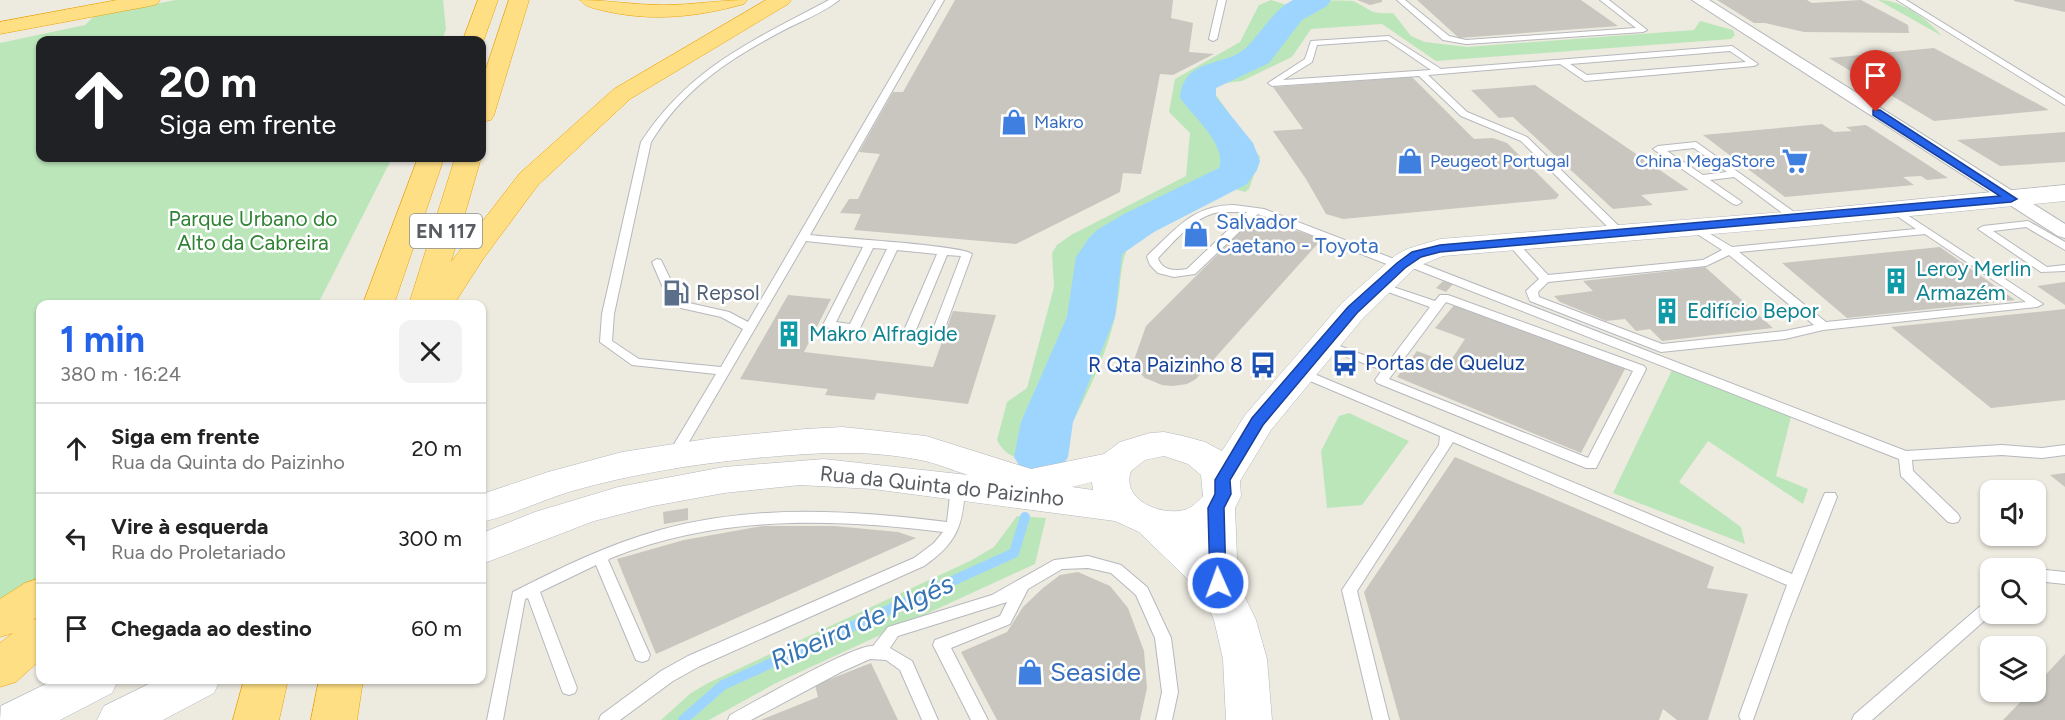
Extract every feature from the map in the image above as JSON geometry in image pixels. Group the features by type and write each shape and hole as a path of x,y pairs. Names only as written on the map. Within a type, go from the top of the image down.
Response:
{"highway":[{"path":"0,22 97,0"},
{"path":"0,28 150,0"},
{"path":"465,0 473,36"},
{"path":"475,36 488,0"},
{"path":"486,103 519,0"},
{"path":"590,0 634,10 669,10 737,0"},
{"path":"442,300 470,256 529,179 622,94 781,0"},
{"path":"0,9 28,3"},
{"name":"EN 117","path":"378,300 430,162"},
{"name":"EN 117","path":"425,300 467,162"},
{"path":"0,620 36,597"},
{"path":"0,669 36,638"},
{"path":"256,720 265,684"},
{"path":"334,720 340,684"}],"street":[{"path":"1699,0 2011,199 2065,243"},
{"path":"1139,516 1177,525 1200,519 1219,494 1257,422 1353,310 1378,285 1417,255 1440,248 1695,228 2065,193"},
{"path":"1185,447 1257,422"},
{"name":"Rua da Quinta do Paizinho","path":"486,507 561,481 674,456 757,444 843,439 926,448 954,456 950,477"},
{"path":"1218,583 1113,495 1109,480 1114,465 1126,453 1143,446 1164,444 1185,447 1209,460 1219,494 1218,583 1234,620 1245,659 1249,720"},
{"name":"Rua da Quinta do Paizinho","path":"486,547 523,530 568,514 653,491 695,483 821,471 1030,482 1114,465"},
{"name":"Rua da Quinta do Paizinho","path":"950,477 1074,499 1139,516"},
{"path":"17,720 88,684"},
{"path":"120,720 190,684"}],"lane":[{"path":"725,371 636,362 606,342 608,314 624,249 645,142 660,120 697,82 719,64 835,0"},
{"path":"674,456 940,0"},
{"path":"1213,39 1222,0"},
{"path":"1401,0 1446,38 1466,42 1643,30 1604,0"},
{"path":"1901,0 2065,102"},
{"path":"1439,71 1389,38 1314,43 1309,60 1272,83 1421,73 1732,48 1754,64 1585,78 1562,62"},
{"path":"1421,73 1464,114 1524,139 1621,234"},
{"path":"1737,202 1658,148 1696,145 1797,219"},
{"path":"1700,178 1735,174"},
{"path":"1254,211 1191,272 1163,271 1153,262 1152,257 1204,212 1220,209 1254,211 1404,263 1905,456 2002,450 2042,453 2065,450"},
{"path":"1895,210 2037,304 1823,327 1785,335 1661,348 1534,299 1532,291 1545,279 1706,263 1730,250 1926,231"},
{"path":"2065,243 2028,224 1983,229 2045,270 2065,268"},
{"path":"1695,228 1730,250 1823,327"},
{"path":"803,238 943,251 967,254 936,336 909,333 943,251"},
{"path":"1512,243 1545,279"},
{"path":"870,244 829,325 854,328 893,247"},
{"path":"657,262 670,290 685,306 725,314 750,327"},
{"path":"1378,285 1437,306"},
{"path":"1444,297 1640,369 1591,465 1381,380 1437,306 1444,297"},
{"path":"1324,344 1390,369"},
{"path":"1300,372 1796,582"},
{"path":"1381,720 1349,590 1445,446 1448,441 1446,433"},
{"path":"1905,456 1906,473 1953,518"},
{"path":"607,720 667,676 694,661 919,562 940,549 956,516 950,477"},
{"path":"1747,716 1830,497"},
{"path":"495,720 518,596 600,558 661,535 696,527 747,520 816,516 952,528"},
{"path":"600,558 642,655"},
{"path":"877,653 893,631 997,600 1059,564 1088,562 1116,569 1142,591 1163,638 1170,692 1164,720"},
{"path":"2046,576 2065,579"},
{"path":"980,720 941,645 1005,620 1022,586"},
{"path":"532,589 569,688"},
{"path":"1860,720 1980,615"},
{"path":"736,720 835,667 869,652 889,654 906,666 930,720"}],"green space":[{"name":"Parque Urbano do Alto da Cabreira","path":"176,0 443,0 446,29 443,36 36,36 36,162 390,162 320,300 36,300 36,580 0,602 0,43 85,25 95,15"},
{"path":"1271,0 1287,5 1310,1 1353,1 1375,12 1393,13 1411,36 1425,42 1467,47 1694,30 1700,21 1733,30 1735,35 1731,39 1436,61 1382,24 1311,29 1292,57 1242,81 1209,85 1260,157 1249,189 1245,192 1232,188 1201,206 1147,230 1132,242 1125,254 1114,321 1101,362 1054,461 1021,459 1007,453 997,440 1007,402 1027,388 1054,287 1052,253 1057,245 1071,235 1186,176 1190,133 1169,112 1175,79 1240,42 1259,5"},
{"path":"1878,0 1896,3 1913,11 1942,36"},
{"path":"1672,370 1791,417 1776,476 1808,489 1803,504 1708,441 1679,482 1741,527 1745,544 1613,493"},
{"path":"1349,413 1409,441 1362,505 1327,508 1321,451 1339,416"},
{"path":"1017,516 1046,518 1035,564 776,683 709,720 661,720 691,693 708,683 970,561 994,547"}],"building":[{"name":"Makro","path":"955,0 1173,0 1171,18 1193,23 1189,52 1214,54 1173,75 1160,74 1141,174 1123,173 1120,192 1016,244 854,230 861,214 840,213 849,199 858,199 880,154 859,152 893,92 903,92"},
{"path":"1357,0 1382,0 1382,2 1370,5"},
{"path":"1417,0 1581,0 1618,26 1459,38"},
{"path":"1717,0 1807,0 1812,3 1861,0 1908,25 1909,33 1804,32 1765,23 1754,23"},
{"path":"2065,0 2065,12 2014,1"},
{"path":"1934,48 2049,110 1934,121 1829,58"},
{"name":"Peugeot Portugal","path":"1412,77 1474,139 1493,138 1507,143 1559,195 1556,199 1343,219 1326,214 1306,179 1273,131 1303,129 1273,87"},
{"path":"1535,85 1689,190 1641,195 1653,205 1613,209 1513,117 1499,118 1471,90"},
{"path":"1822,124 1834,132 1852,131 1846,127 1866,125 1948,178 1927,180 1921,176 1903,177 1914,185 1785,197 1703,135"},
{"path":"2065,132 2065,162 2000,166 1957,140"},
{"path":"1255,217 1322,239 1196,379 1187,384 1173,386 1162,385 1145,378 1136,369 1134,360 1146,326"},
{"name":"Leroy Merlin Armazém","path":"1940,247 2015,300 1847,318 1782,263"},
{"name":"Edifício Bepor","path":"1705,267 1773,328 1662,341 1650,329 1636,331 1625,319 1606,321 1560,302 1554,296 1593,291 1583,281"},
{"path":"1443,281 1453,284 1446,292 1436,288"},
{"path":"2065,282 2065,305 2037,286"},
{"path":"723,290 738,292 734,299 718,297"},
{"name":"Makro Alfragide","path":"788,295 831,299 804,352 933,367 953,311 996,315 968,404 877,393 874,400 825,395 828,389 740,379"},
{"path":"1455,304 1626,367 1581,453 1397,377 1417,351 1449,363 1465,339 1435,328"},
{"path":"2065,309 2065,400 1991,408 1891,327"},
{"path":"1455,457 1714,567 1707,588 1748,594 1708,720 1677,720 1663,709 1659,720 1400,720 1364,592"},
{"path":"2065,473 2065,487 2050,475"},
{"path":"688,508 688,520 664,524 663,512"},
{"path":"762,526 834,526 898,532 916,538 656,654 617,559 684,540"},
{"path":"1078,572 1110,586 1128,608 1144,651 1147,688 1140,720 997,720 961,652 1007,632 1023,607 1043,588 1060,575"},
{"path":"2065,654 2065,720 2003,720 2020,702 2046,702 2046,674"},
{"path":"871,663 898,720 761,720 818,697 815,685"}],"waterway":[{"name":"Ribeira de Algés","path":"1041,457 1047,422 1091,317 1098,257 1104,247 1112,239 1139,223 1233,176 1240,165 1240,158 1234,143 1198,98 1199,85 1209,77 1257,56 1291,13 1316,0"},
{"name":"Ribeira de Algés","path":"683,720 723,685 1014,553 1025,517"}],"place":[{"name":"Makro","path":"1014,122"},
{"name":"Peugeot Portugal","path":"1410,161"},
{"name":"China MegaStore","path":"1795,161"},
{"name":"Salvador Caetano - Toyota","path":"1196,234"},
{"name":"Leroy Merlin Armazém","path":"1896,281"},
{"name":"Repsol","path":"676,293"},
{"name":"Edifício Bepor","path":"1667,311"},
{"name":"Makro Alfragide","path":"789,334"},
{"name":"Portas de Queluz","path":"1345,363"},
{"name":"R Qta Paizinho 8","path":"1263,365"},
{"name":"Seaside","path":"1030,672"}],"route":[{"path":"1218,583 1216,508 1223,494 1222,480 1257,422 1353,310 1378,285 1406,261 1417,255 1440,248 1695,228 2011,199 1876,112"}]}
